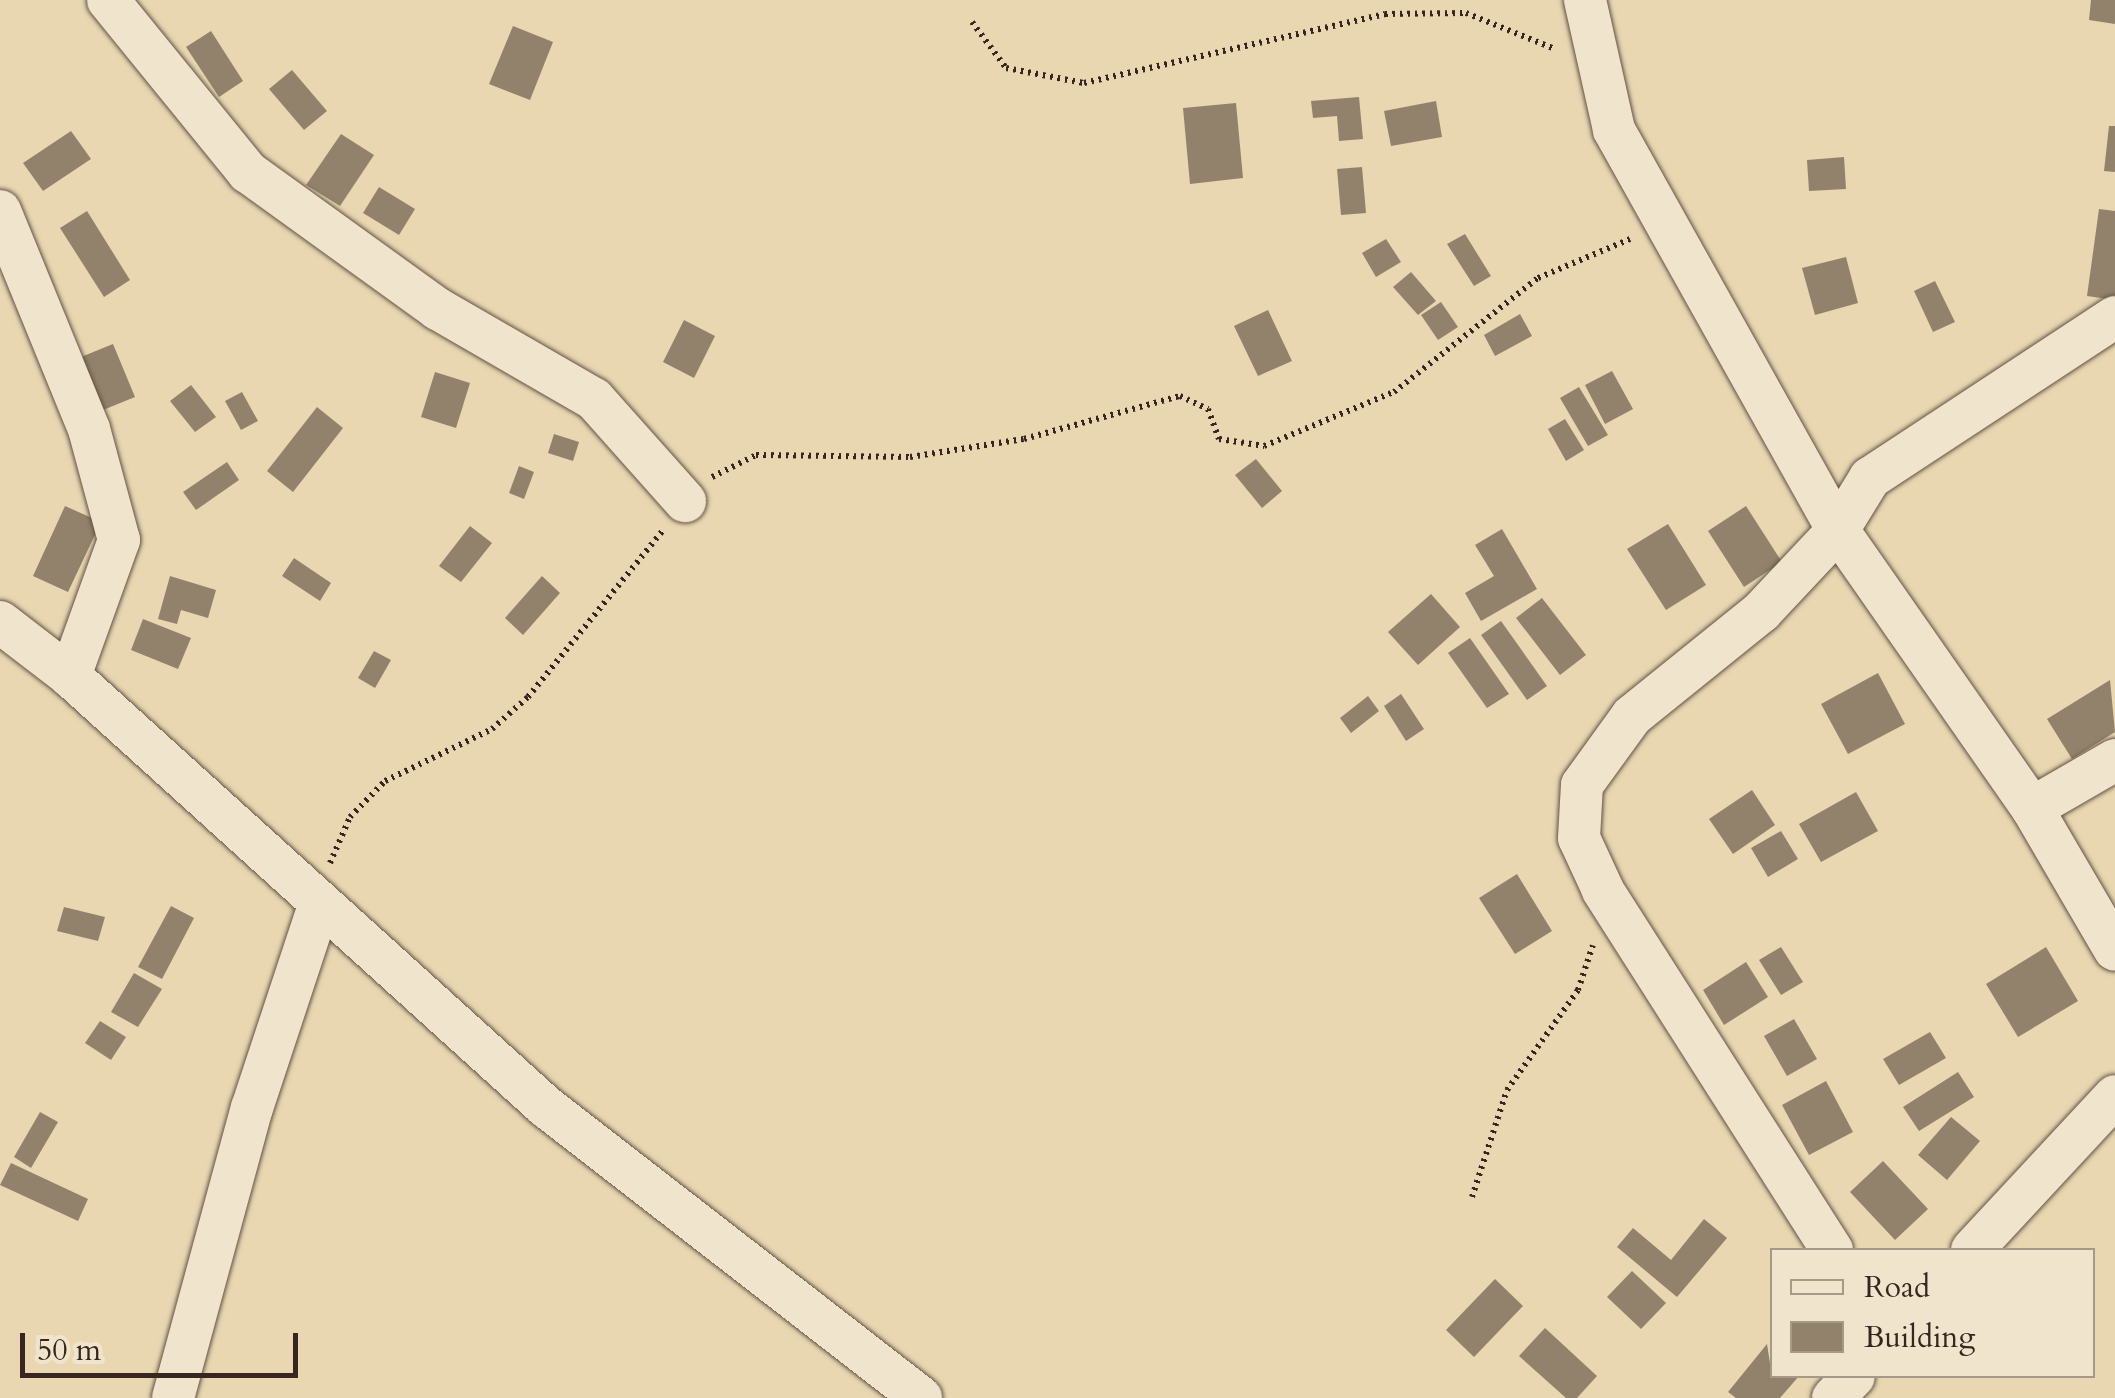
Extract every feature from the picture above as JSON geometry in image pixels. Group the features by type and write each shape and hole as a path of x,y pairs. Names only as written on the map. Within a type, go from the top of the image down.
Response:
{"street":[{"path":"108,0 248,172 438,309 594,399 686,501"},
{"path":"1585,0 1614,130 1668,228 1838,530 2032,808 2115,950"},
{"path":"0,211 89,429 119,540 70,676"},
{"path":"1831,1248 1603,890 1578,838 1582,785 1632,716 1761,612 1838,530 1870,478 1923,436 2115,317"},
{"path":"0,622 70,676 318,908 545,1106 921,1398"},
{"path":"2032,808 2115,760"},
{"path":"173,1398 318,908"},
{"path":"1974,1248 2115,1096"},
{"path":"1832,1398 1852,1378"}],"path":[{"path":"972,22 1006,68 1042,80 1084,83 1303,29 1450,13 1503,26 1602,69"},
{"path":"318,908 350,817 385,781 492,729 528,697 686,501 756,455 910,457 1024,439 1180,396 1208,409 1219,439 1264,446 1394,392 1538,278 1668,228"},
{"path":"1472,1197 1507,1090 1578,990 1603,890"}],"building":[{"path":"2091,0 2115,0 2115,24 2089,20"},
{"path":"513,26 553,42 530,100 489,84"},
{"path":"211,31 243,81 219,97 186,47"},
{"path":"292,70 327,111 304,130 269,89"},
{"path":"1359,97 1363,139 1339,141 1337,116 1313,118 1311,101"},
{"path":"1436,101 1442,137 1391,146 1384,111"},
{"path":"1236,103 1243,178 1190,184 1183,108"},
{"path":"2109,126 2115,126 2115,172 2104,171"},
{"path":"71,131 91,159 43,191 23,163"},
{"path":"341,134 374,155 340,206 306,185"},
{"path":"1844,157 1846,189 1809,191 1807,160"},
{"path":"1362,167 1366,213 1341,215 1337,169"},
{"path":"379,187 415,209 399,235 363,213"},
{"path":"2099,209 2115,211 2115,300 2087,296"},
{"path":"87,211 130,280 104,297 60,228"},
{"path":"1465,234 1491,276 1474,286 1447,244"},
{"path":"1386,239 1401,262 1376,277 1362,253"},
{"path":"1846,257 1858,303 1815,315 1802,268"},
{"path":"1411,272 1436,301 1418,315 1393,287"},
{"path":"1935,281 1955,322 1933,332 1914,291"},
{"path":"1441,302 1458,327 1438,340 1421,315"},
{"path":"1268,310 1292,361 1258,376 1234,326"},
{"path":"1520,314 1532,336 1495,356 1484,335"},
{"path":"684,320 715,336 694,378 663,362"},
{"path":"113,344 135,397 103,410 81,357"},
{"path":"1612,371 1633,409 1605,424 1585,385"},
{"path":"435,372 470,383 456,428 421,417"},
{"path":"191,385 216,417 195,432 170,401"},
{"path":"1579,387 1608,435 1588,446 1560,398"},
{"path":"242,392 258,421 241,430 225,401"},
{"path":"317,407 343,428 293,492 267,471"},
{"path":"1565,419 1584,450 1566,461 1548,429"},
{"path":"554,434 579,442 573,461 548,453"},
{"path":"1256,459 1282,491 1262,508 1235,475"},
{"path":"227,462 239,480 196,510 183,492"},
{"path":"519,466 534,472 524,499 509,493"},
{"path":"65,506 101,522 68,592 33,576"},
{"path":"1746,506 1782,562 1744,587 1708,531"},
{"path":"1668,524 1706,585 1666,610 1627,549"},
{"path":"470,526 492,543 461,582 439,566"},
{"path":"1502,529 1537,589 1481,621 1465,593 1494,576 1475,545"},
{"path":"294,558 331,583 320,601 282,576"},
{"path":"170,576 216,590 208,618 181,610 177,624 158,619"},
{"path":"542,576 560,593 523,635 505,618"},
{"path":"1431,594 1460,627 1418,665 1388,632"},
{"path":"1542,598 1586,655 1560,675 1516,618"},
{"path":"143,619 191,638 178,669 131,650"},
{"path":"1501,621 1547,686 1527,700 1481,635"},
{"path":"1470,638 1509,694 1487,708 1448,653"},
{"path":"374,651 391,660 375,688 358,678"},
{"path":"1878,673 1905,724 1848,754 1821,704"},
{"path":"2110,680 2115,732 2072,759 2047,719"},
{"path":"1401,694 1424,729 1406,741 1384,706"},
{"path":"1368,696 1379,711 1351,733 1340,718"},
{"path":"1752,790 1775,825 1733,854 1709,819"},
{"path":"1856,792 1878,831 1821,862 1799,824"},
{"path":"1781,831 1798,859 1768,877 1751,848"},
{"path":"1517,874 1552,931 1515,954 1479,898"},
{"path":"171,906 194,918 162,979 138,967"},
{"path":"64,907 105,917 98,941 57,931"},
{"path":"1781,947 1803,982 1781,995 1759,960"},
{"path":"2046,947 2078,1001 2018,1037 1986,984"},
{"path":"1746,962 1768,997 1724,1025 1703,990"},
{"path":"134,973 162,989 138,1027 111,1012"},
{"path":"1794,1019 1817,1059 1787,1076 1764,1036"},
{"path":"100,1021 126,1037 111,1060 85,1043"},
{"path":"1930,1032 1946,1058 1899,1085 1883,1059"},
{"path":"1958,1072 1974,1097 1919,1131 1903,1107"},
{"path":"1826,1081 1853,1132 1809,1155 1782,1105"},
{"path":"40,1112 58,1122 31,1168 14,1157"},
{"path":"1951,1117 1980,1141 1947,1180 1918,1155"},
{"path":"1883,1161 1928,1209 1895,1240 1850,1192"},
{"path":"11,1163 88,1199 78,1221 0,1185"},
{"path":"1704,1219 1727,1238 1677,1297 1617,1247 1633,1228 1671,1260"},
{"path":"1632,1271 1666,1303 1641,1329 1607,1297"},
{"path":"1495,1279 1523,1306 1474,1357 1446,1330"},
{"path":"1545,1328 1597,1376 1577,1398 1566,1398 1519,1356"},
{"path":"1767,1344 1770,1378 1797,1378 1780,1398 1736,1398 1728,1392"}]}
